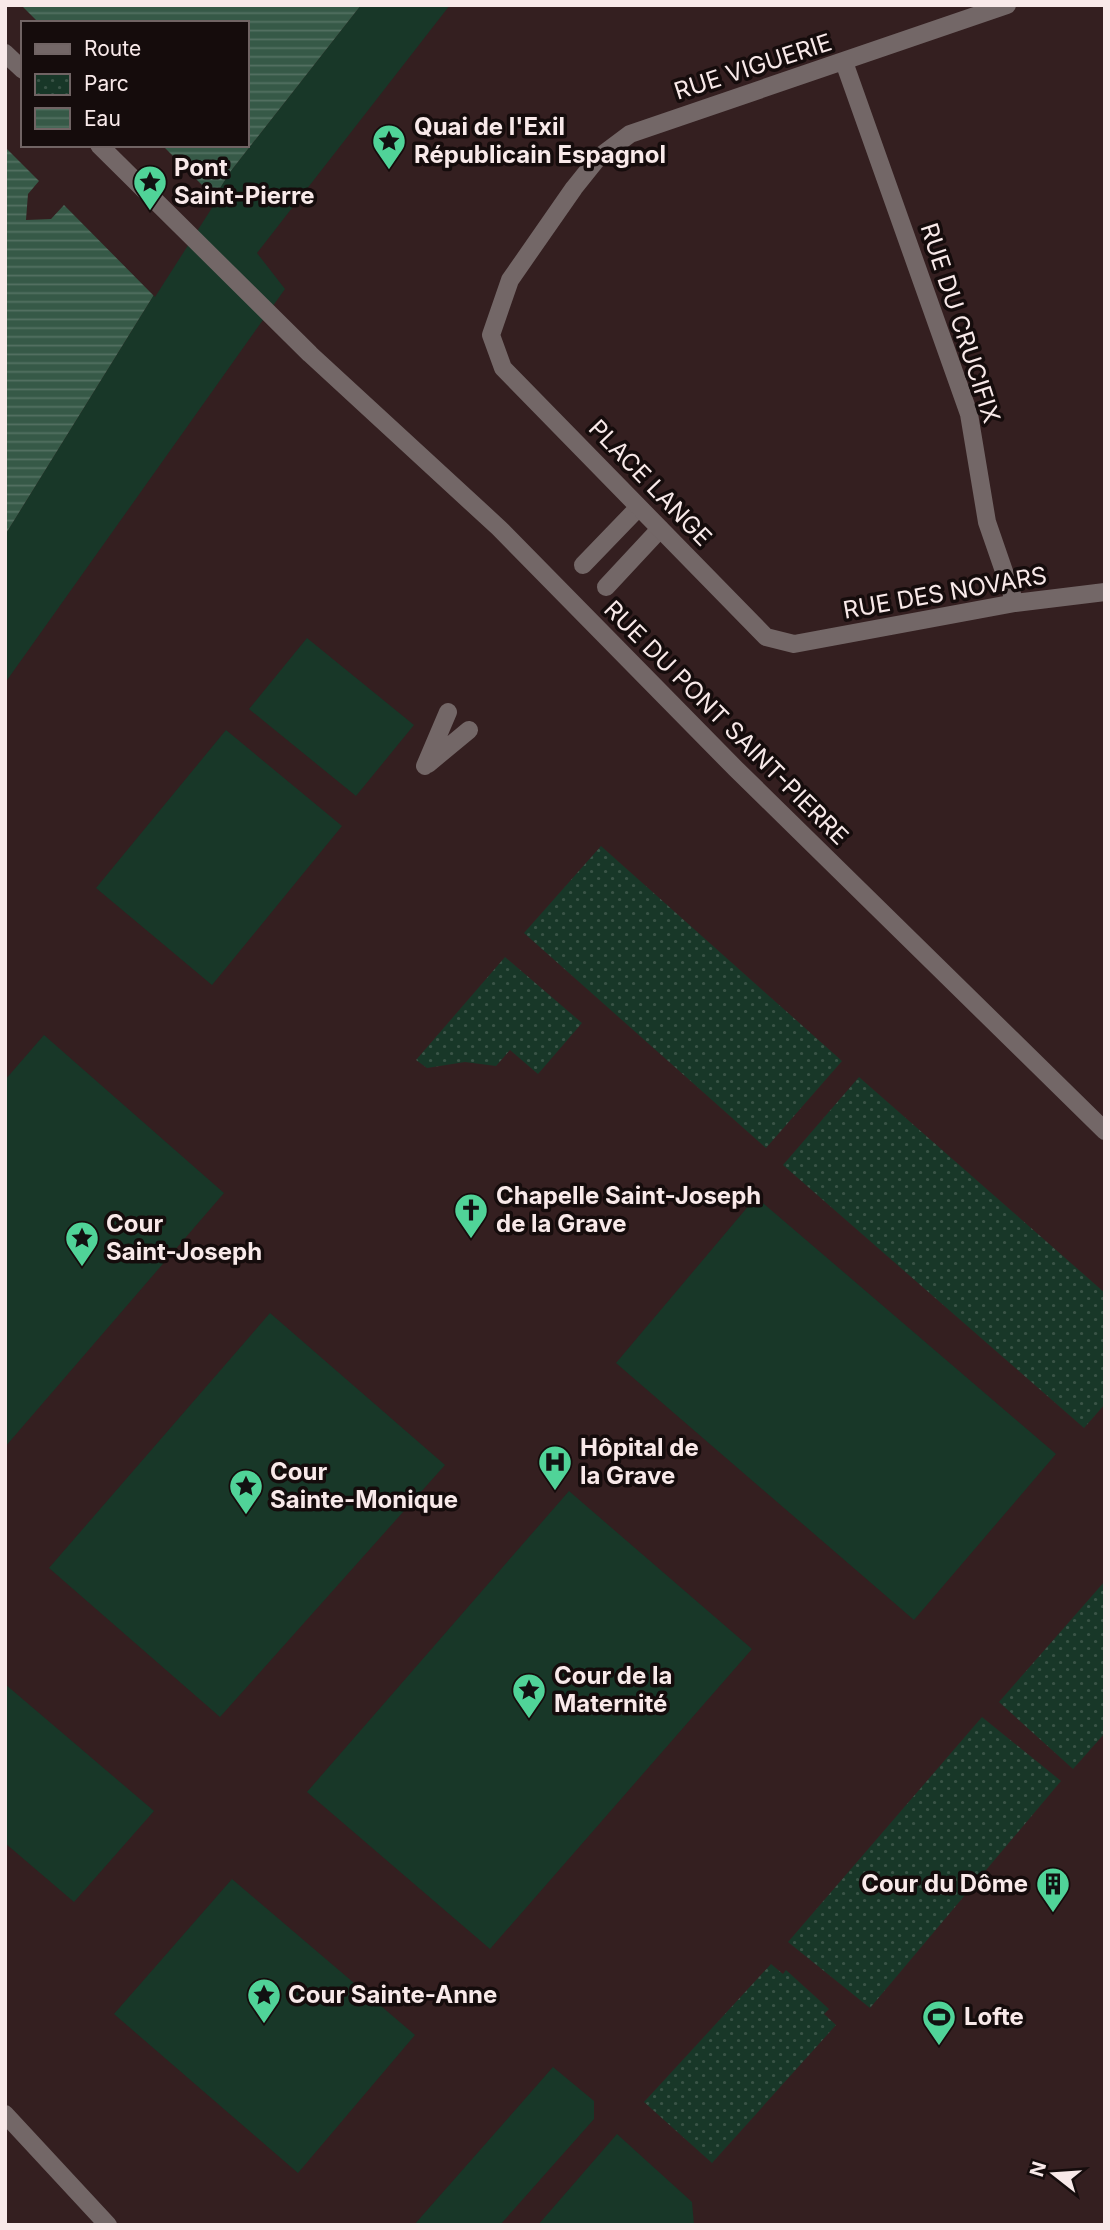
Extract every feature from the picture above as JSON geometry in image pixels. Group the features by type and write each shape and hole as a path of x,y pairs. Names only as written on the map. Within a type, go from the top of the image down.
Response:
{"street":[{"name":"RUE VIGUERIE","path":"491,335 510,280 598,158 630,134 1007,5"},
{"path":"5,53 21,68"},
{"name":"RUE DU CRUCIFIX","path":"844,62 969,414 986,522 1015,603"},
{"name":"RUE DU PONT SAINT-PIERRE","path":"101,147 310,354 499,528 736,769 1105,1131"},
{"name":"PLACE LANGE","path":"491,335 503,368 638,508 766,637 794,644"},
{"path":"583,565 638,508"},
{"path":"606,587 660,529"},
{"name":"RUE DES NOVARS","path":"794,644 1015,603 1105,592"},
{"path":"448,712 425,766 469,730"},
{"path":"5,2114 108,2225"}],"green space":[{"path":"361,5 450,5 257,253 285,289 5,683 5,535 230,172"},
{"path":"307,638 414,725 356,796 249,709"},
{"path":"226,730 342,826 212,985 96,888"},
{"path":"601,846 842,1061 766,1148 524,933"},
{"path":"505,957 582,1023 538,1074 510,1050 496,1066 465,1062 427,1068 416,1060"},
{"name":"Cour Saint-Joseph","path":"44,1035 224,1193 5,1447 5,1080"},
{"path":"859,1077 1105,1293 1105,1404 1084,1428 783,1165"},
{"path":"756,1197 1056,1454 914,1620 616,1363"},
{"name":"Cour Sainte-Monique","path":"270,1313 445,1465 220,1717 49,1568"},
{"name":"Cour de la Maternité","path":"569,1491 752,1649 490,1949 307,1792"},
{"path":"1105,1581 1105,1733 1073,1769 999,1702"},
{"path":"5,1684 154,1811 74,1902 5,1843"},
{"path":"982,1717 1061,1781 870,2008 788,1942"},
{"name":"Cour Sainte-Anne","path":"232,1879 415,2035 298,2173 114,2014"},
{"path":"771,1964 783,1974 786,1970 829,2009 824,2014 836,2025 712,2163 644,2102"},
{"path":"553,2067 594,2101 594,2119 500,2225 414,2225"},
{"path":"617,2134 692,2202 694,2225 538,2225"}],"water":[{"path":"5,5 361,5 230,172 5,535"}],"pier":[{"path":"5,5 21,5 37,21 21,21 21,147 164,147 217,200 155,297 64,205 51,219 26,220 28,194 39,181 5,147"}],"place":[{"name":"Quai de l'Exil Républicain Espagnol","path":"389,171"},
{"name":"Pont Saint-Pierre","path":"150,212"},
{"name":"Chapelle Saint-Joseph de la Grave","path":"471,1240"},
{"name":"Cour Saint-Joseph","path":"82,1268"},
{"name":"Hôpital de la Grave","path":"555,1492"},
{"name":"Cour Sainte-Monique","path":"246,1516"},
{"name":"Cour de la Maternité","path":"529,1720"},
{"name":"Cour du Dôme","path":"1053,1914"},
{"name":"Cour Sainte-Anne","path":"264,2025"},
{"name":"Lofte","path":"939,2047"}]}
